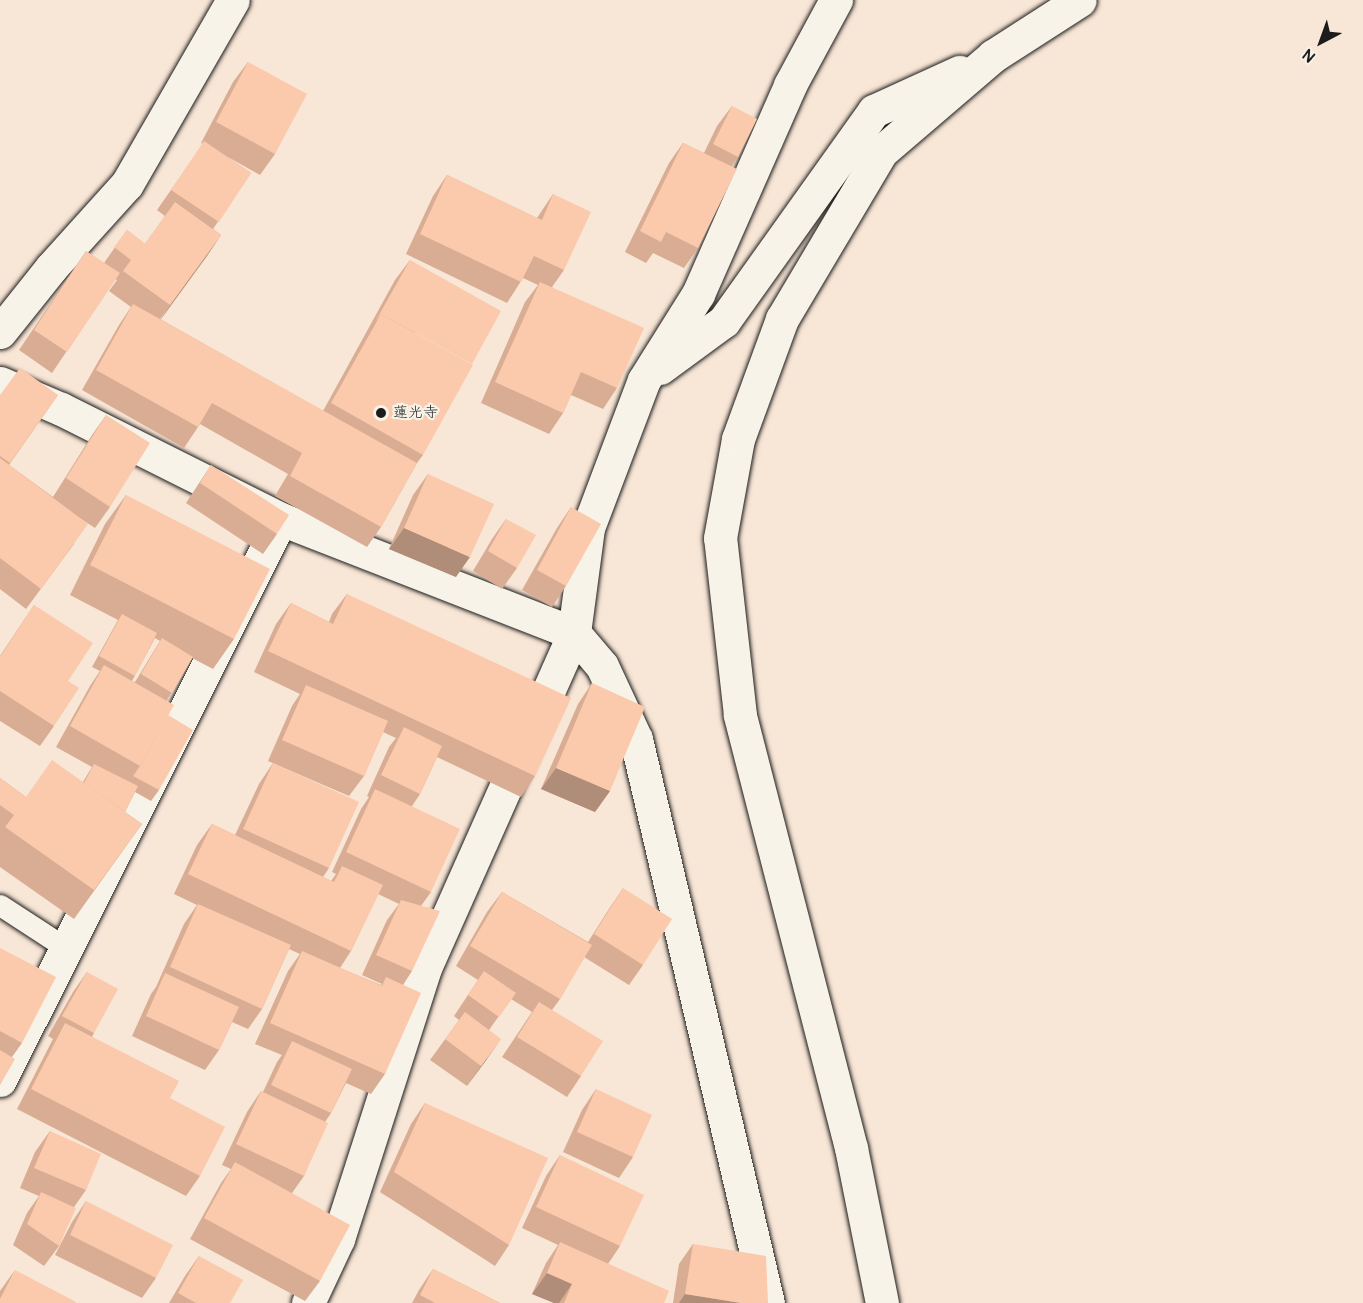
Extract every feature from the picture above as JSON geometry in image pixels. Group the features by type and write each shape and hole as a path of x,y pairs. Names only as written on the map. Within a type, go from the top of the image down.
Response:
{"street":[{"path":"0,332 51,268 127,184 232,0"},
{"path":"308,1303 338,1239 425,968 574,633 588,528 644,380 698,294 790,85 836,0"},
{"path":"882,1303 851,1148 740,715 720,538 738,439 782,319 881,152 993,56 1080,0"},
{"path":"644,380 724,321 874,111 993,56"},
{"path":"0,383 61,409 282,519 574,633 602,666 636,739 768,1303"},
{"path":"0,1080 282,519"}],"lane":[{"path":"0,905 66,948"}],"building":[{"path":"248,62 307,94 275,154 216,122"},
{"path":"732,106 757,119 738,157 713,144"},
{"path":"204,141 251,173 219,222 171,190"},
{"path":"683,143 737,169 698,248 666,232 661,242 640,231"},
{"path":"447,175 542,220 553,194 591,212 564,270 534,256 521,282 420,234"},
{"path":"175,202 221,235 170,305 123,271 131,260 114,247 127,230 145,244"},
{"path":"86,251 120,273 67,352 34,330"},
{"path":"410,260 501,311 472,364 381,314 375,322"},
{"path":"540,282 644,328 617,388 581,372 563,413 495,382"},
{"path":"133,304 417,463 381,527 290,476 302,453 212,403 198,427 96,370"},
{"name":"蓮光寺","path":"381,314 473,365 423,455 331,403"},
{"path":"20,368 58,395 10,463 0,456 0,395"},
{"path":"106,415 150,443 110,507 66,478"},
{"path":"0,458 88,524 41,589 0,558"},
{"path":"211,465 289,515 277,534 200,483"},
{"path":"428,474 494,504 470,557 404,528"},
{"path":"126,495 270,569 234,639 90,565"},
{"path":"571,507 601,524 566,586 537,570"},
{"path":"506,519 536,535 517,568 488,551"},
{"path":"347,594 571,698 535,776 268,651 291,603 333,624"},
{"path":"34,605 93,643 68,681 79,688 54,726 0,691 0,657"},
{"path":"122,614 157,633 135,676 99,656"},
{"path":"162,638 193,657 172,693 141,674"},
{"path":"104,665 174,705 140,766 70,726"},
{"path":"592,683 645,707 610,791 556,768"},
{"path":"306,685 388,721 364,776 282,740"},
{"path":"168,715 193,730 159,790 133,776"},
{"path":"404,727 442,746 420,794 381,775"},
{"path":"52,760 142,824 94,890 5,827 14,815 0,805 0,778 26,797"},
{"path":"273,763 359,802 329,868 243,829"},
{"path":"94,764 138,786 125,812 84,783"},
{"path":"375,789 460,829 431,892 346,852"},
{"path":"212,824 334,882 342,866 383,885 351,951 188,874"},
{"path":"623,888 672,919 643,965 594,934"},
{"path":"502,892 592,945 560,999 470,946"},
{"path":"401,900 440,911 412,971 376,955"},
{"path":"198,904 291,945 262,1009 170,967"},
{"path":"0,948 56,977 22,1043 0,1031"},
{"path":"302,951 382,986 386,977 421,993 385,1074 270,1023"},
{"path":"484,971 516,993 499,1017 468,995"},
{"path":"87,972 118,989 94,1033 62,1016"},
{"path":"165,973 239,1007 219,1050 146,1016"},
{"path":"539,1002 603,1041 581,1076 517,1037"},
{"path":"465,1012 501,1039 481,1066 445,1039"},
{"path":"65,1023 179,1081 170,1098 225,1127 200,1176 31,1089"},
{"path":"292,1041 352,1069 331,1113 271,1085"},
{"path":"0,1050 15,1059 0,1085"},
{"path":"596,1089 652,1115 633,1157 577,1132"},
{"path":"261,1091 328,1123 304,1176 236,1144"},
{"path":"425,1103 548,1158 509,1245 394,1172"},
{"path":"50,1131 101,1154 86,1190 34,1168"},
{"path":"560,1155 644,1195 620,1246 536,1207"},
{"path":"235,1162 350,1225 320,1281 204,1218"},
{"path":"41,1192 76,1208 59,1246 27,1224"},
{"path":"86,1201 173,1245 156,1278 70,1235"},
{"path":"560,1242 669,1291 664,1303 564,1303 572,1284 547,1273"},
{"path":"693,1244 766,1256 768,1303 741,1303 685,1294"},
{"path":"199,1256 243,1280 230,1303 196,1303 178,1293"},
{"path":"433,1269 500,1303 435,1303 420,1295"},
{"path":"15,1270 76,1302 76,1303 0,1303"}],"place":[{"name":"蓮光寺","path":"381,413"}]}
